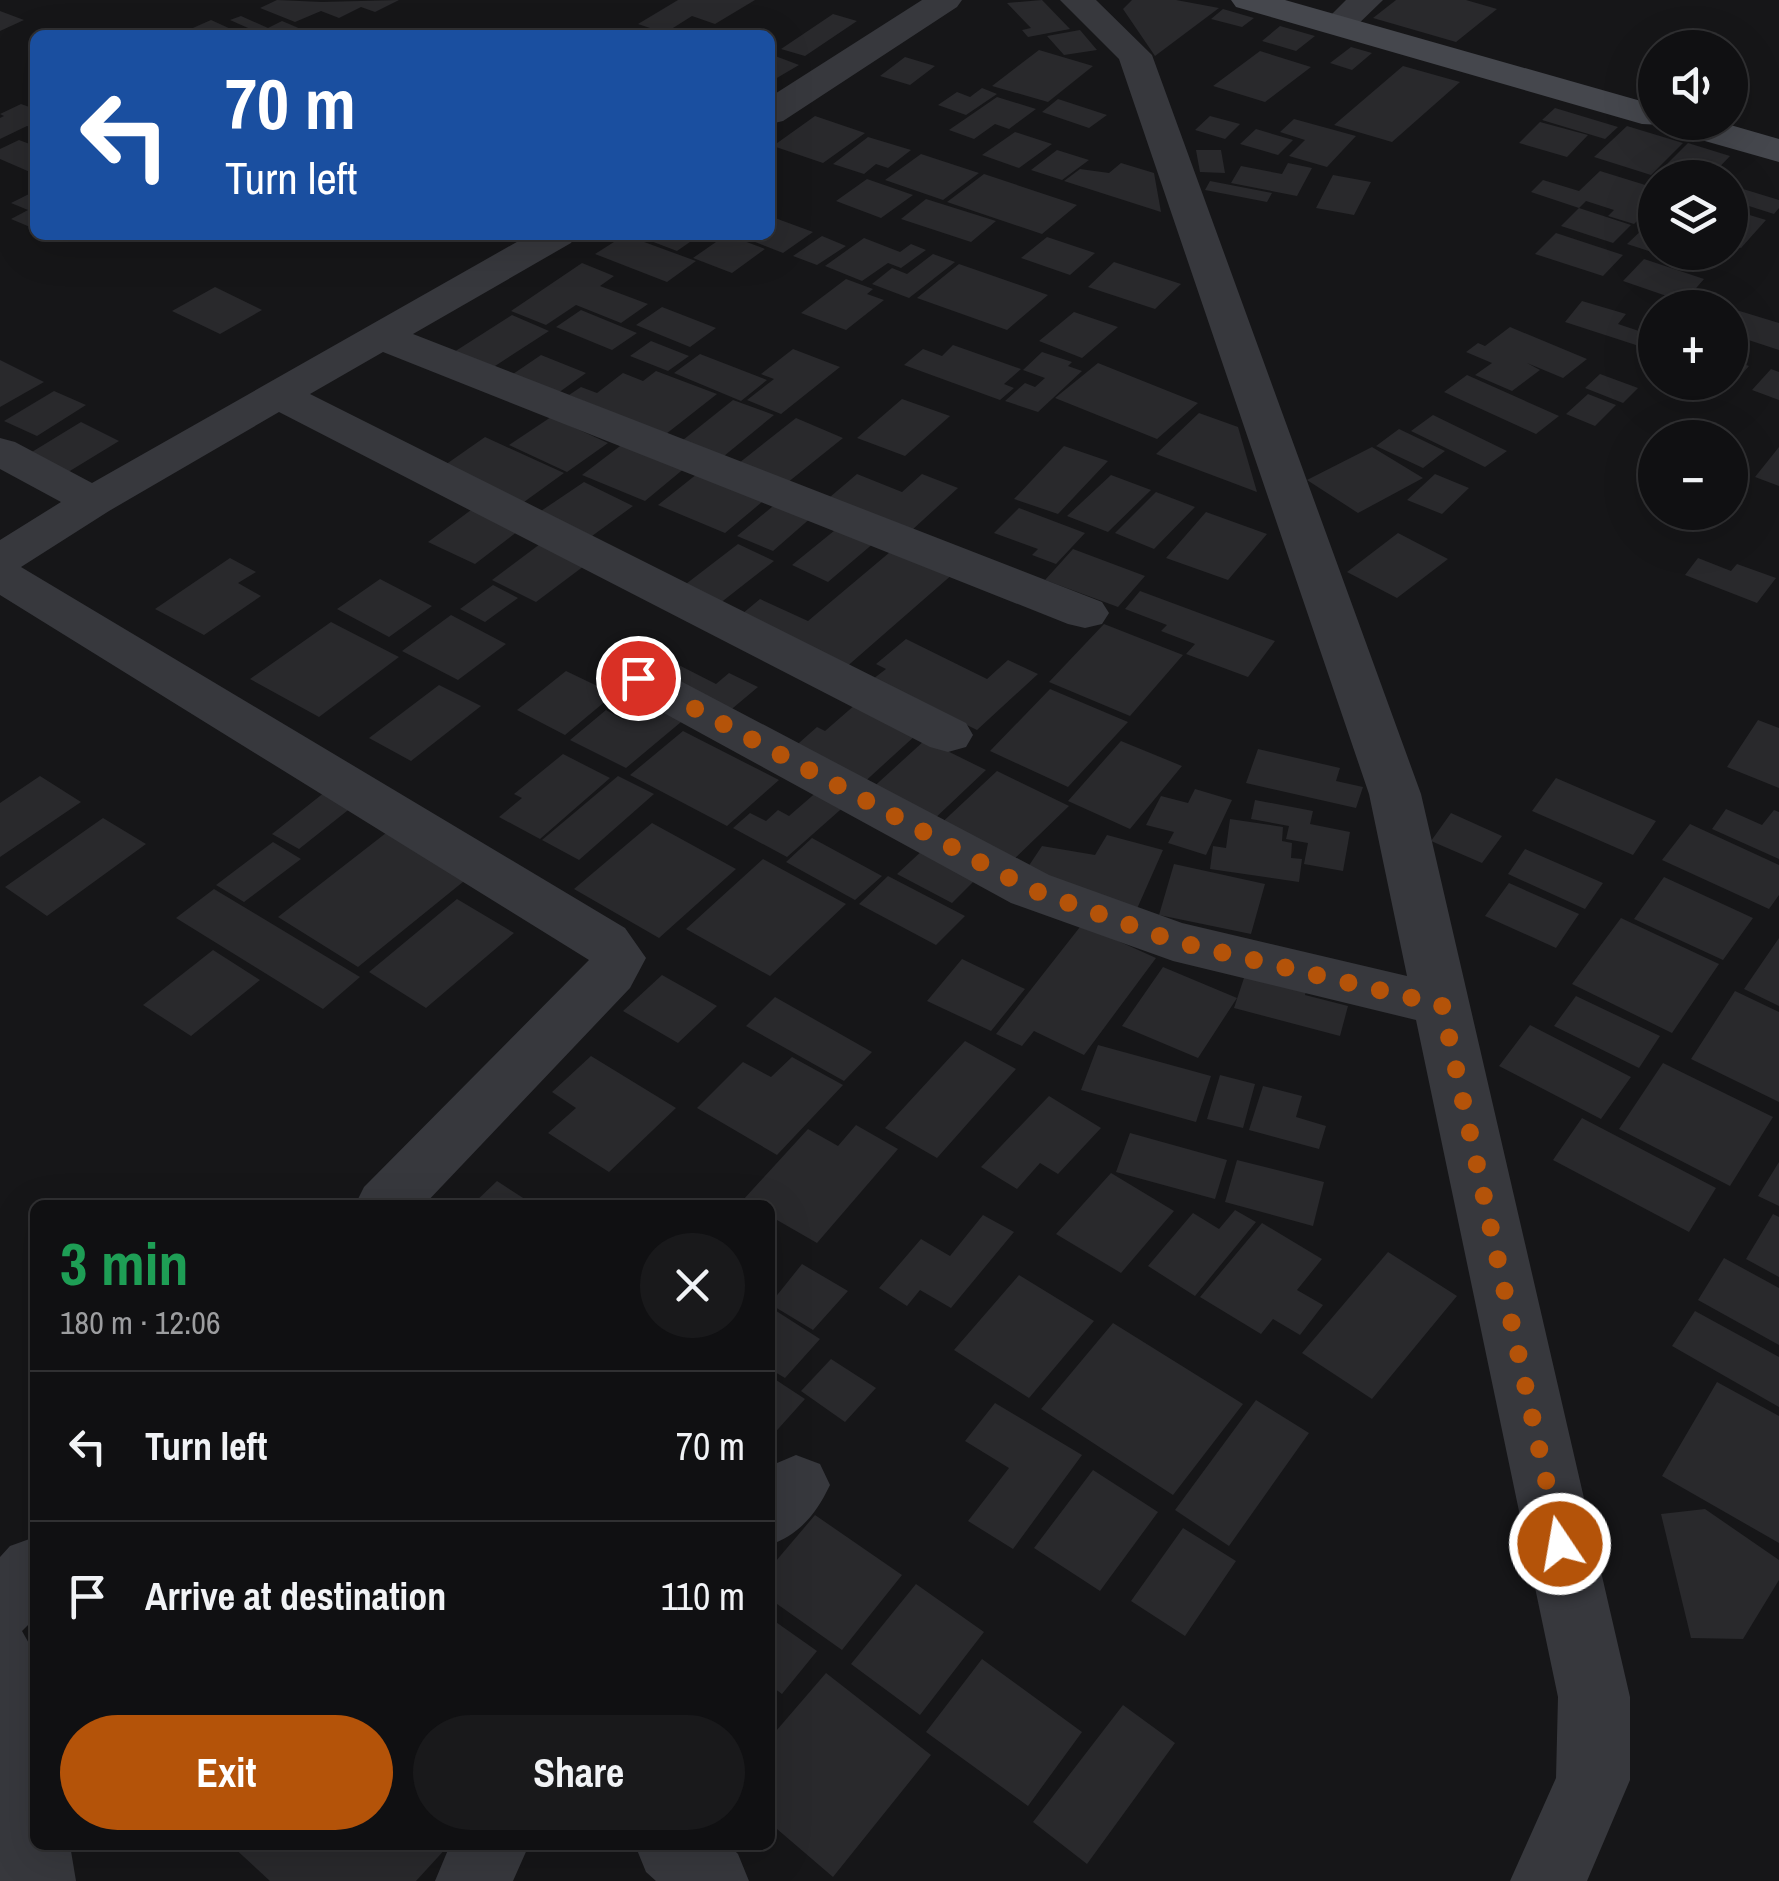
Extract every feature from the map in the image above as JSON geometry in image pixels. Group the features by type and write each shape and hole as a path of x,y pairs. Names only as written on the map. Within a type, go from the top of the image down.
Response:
{"street":[{"path":"775,110 946,0"},
{"path":"1078,0 1135,56 1395,794 1594,1698 1594,1780 1548,1881"},
{"path":"1248,0 1638,111"},
{"path":"1338,26 1366,0"},
{"path":"1741,140 1779,151"},
{"path":"0,560 276,394 549,240"},
{"path":"378,336 1086,612"},
{"path":"276,394 948,735"},
{"path":"0,452 93,501"},
{"path":"0,575 606,942 618,958 610,973 391,1200"},
{"path":"638,678 1030,889 1174,941 1442,1005"},
{"path":"0,1606 30,1574"},
{"path":"0,1656 30,1834"},
{"path":"33,1850 38,1881"},
{"path":"474,1881 489,1850"},
{"path":"678,1850 711,1881"}],"building":[{"path":"277,0 399,0 375,12 361,7 339,18 321,11 295,22 260,8"},
{"path":"678,0 755,0 715,24 692,16 670,30 638,24"},
{"path":"1042,0 1070,29 1028,37 1022,30 1031,28 1007,3"},
{"path":"1132,0 1176,0 1219,8 1155,56 1123,9"},
{"path":"1396,0 1466,0 1497,9 1456,42 1373,18"},
{"path":"1223,9 1254,18 1242,27 1211,19"},
{"path":"0,11 24,20 0,31"},
{"path":"833,14 857,21 805,56 781,49"},
{"path":"241,16 268,28 282,21 303,30 253,30 230,20"},
{"path":"211,20 233,30 188,30"},
{"path":"1280,26 1315,36 1296,51 1262,41"},
{"path":"1080,30 1097,50 1064,55 1047,36"},
{"path":"1351,47 1372,53 1352,70 1330,63"},
{"path":"1039,50 1093,66 1048,102 992,86"},
{"path":"1260,51 1311,67 1265,102 1213,86"},
{"path":"775,56 799,65 775,79"},
{"path":"905,57 935,66 910,85 880,76"},
{"path":"1403,66 1460,82 1392,142 1334,125"},
{"path":"982,88 997,94 966,115 938,105 957,92 970,97"},
{"path":"997,97 1036,109 1009,129 995,124 974,139 949,130"},
{"path":"1058,99 1107,115 1089,128 1042,112"},
{"path":"21,104 30,107 30,127 0,139 0,118 4,116 0,114"},
{"path":"1555,108 1618,127 1605,139 1542,120"},
{"path":"815,116 865,133 823,163 775,145"},
{"path":"1210,116 1240,124 1225,139 1195,130"},
{"path":"1294,119 1356,136 1327,167 1289,156 1305,140 1280,132"},
{"path":"1540,122 1588,135 1567,157 1519,143"},
{"path":"1627,126 1638,129 1638,140 1683,143 1666,160 1638,160 1638,171 1594,157"},
{"path":"1256,129 1293,140 1278,155 1240,144"},
{"path":"1015,132 1052,144 1019,168 982,155"},
{"path":"868,137 911,150 888,168 876,164 864,174 833,164"},
{"path":"19,140 30,144 30,172 0,159 0,149"},
{"path":"1688,143 1730,156 1726,160 1671,160"},
{"path":"1057,150 1089,160 1062,180 1031,170"},
{"path":"1196,150 1221,150 1225,173 1200,172"},
{"path":"921,154 979,173 943,200 885,180"},
{"path":"1121,163 1154,173 1161,212 1064,181 1080,169 1109,173"},
{"path":"1288,163 1312,168 1297,196 1231,183 1241,166 1282,174"},
{"path":"1600,171 1638,183 1638,220 1634,224 1608,216 1614,210 1586,201 1579,208 1531,192 1543,180 1579,191"},
{"path":"984,174 1077,205 1042,234 947,202"},
{"path":"1333,175 1371,182 1354,215 1316,208"},
{"path":"867,179 913,195 881,218 836,201"},
{"path":"1210,181 1272,193 1267,202 1205,190"},
{"path":"1748,191 1779,200 1774,214 1748,206"},
{"path":"30,194 30,227 11,219 28,210 11,203"},
{"path":"926,199 996,221 971,242 901,219"},
{"path":"1579,208 1631,225 1613,243 1561,226"},
{"path":"1748,214 1766,220 1748,240"},
{"path":"775,218 813,232 783,253 750,240 775,240"},
{"path":"1556,233 1623,255 1603,276 1535,254"},
{"path":"1638,234 1638,248 1627,244"},
{"path":"822,236 846,246 817,265 793,256"},
{"path":"1047,237 1095,253 1070,275 1021,258"},
{"path":"864,238 900,252 911,244 926,250 901,268 888,263 862,281 825,266"},
{"path":"617,240 639,240 696,261 667,282 595,254"},
{"path":"648,240 693,240 677,251"},
{"path":"719,240 740,240 765,249 732,273 693,258"},
{"path":"933,254 955,262 909,298 872,284 892,268 907,274"},
{"path":"1114,262 1181,284 1155,309 1088,287"},
{"path":"582,263 614,276 600,286 648,304 621,323 576,305 546,325 511,311"},
{"path":"959,264 1048,295 1007,330 917,298"},
{"path":"1638,265 1638,270 1677,270 1704,279 1694,290 1649,290 1623,281"},
{"path":"846,279 873,289 867,294 884,300 846,330 801,313"},
{"path":"215,287 262,310 220,334 172,311"},
{"path":"1582,301 1626,314 1618,324 1638,331 1638,346 1565,322"},
{"path":"662,307 716,328 690,347 636,325"},
{"path":"581,310 637,333 612,350 556,327"},
{"path":"1074,312 1118,327 1082,358 1039,341"},
{"path":"1748,314 1779,323 1779,350 1748,340"},
{"path":"512,315 549,331 492,368 454,352"},
{"path":"1510,327 1587,359 1563,378 1527,363 1540,370 1512,391 1475,375 1492,363 1466,352 1478,343 1485,346"},
{"path":"651,341 689,356 668,371 630,356"},
{"path":"953,345 1021,369 1004,384 1014,388 1000,400 904,365 923,349 942,356"},
{"path":"793,349 840,367 781,414 747,400 774,379 761,374"},
{"path":"1042,352 1072,362 1068,366 1082,371 1038,412 1005,401 1025,383 1035,387 1045,378 1023,370"},
{"path":"700,354 767,380 741,401 674,373"},
{"path":"541,355 586,373 558,393 513,374"},
{"path":"0,360 44,382 0,407"},
{"path":"1098,363 1198,403 1157,439 1055,398"},
{"path":"1771,369 1779,372 1779,400 1752,390"},
{"path":"656,371 717,394 666,434 569,395 581,387 597,393 623,373 643,381"},
{"path":"1600,374 1638,388 1623,403 1585,388"},
{"path":"1467,375 1559,416 1536,434 1444,392"},
{"path":"54,391 86,405 37,436 4,421"},
{"path":"1588,394 1616,405 1595,426 1566,414"},
{"path":"902,399 950,416 905,456 857,438"},
{"path":"733,400 774,415 724,456 683,440"},
{"path":"1199,413 1238,427 1257,492 1156,454"},
{"path":"1433,415 1507,451 1485,467 1411,431"},
{"path":"551,417 608,443 567,472 509,445"},
{"path":"796,418 843,438 787,483 739,463"},
{"path":"81,422 119,441 60,477 22,458"},
{"path":"1399,429 1445,451 1423,468 1376,446"},
{"path":"485,437 564,473 524,502 445,465"},
{"path":"624,443 686,467 645,501 582,475"},
{"path":"1064,446 1108,461 1058,514 1014,499"},
{"path":"1372,447 1423,478 1358,513 1307,480"},
{"path":"1779,447 1779,486 1755,477"},
{"path":"702,470 768,497 725,533 658,505"},
{"path":"857,474 902,492 922,474 958,488 912,530 830,497"},
{"path":"1435,474 1469,488 1442,514 1407,500"},
{"path":"1111,475 1151,490 1108,532 1067,516"},
{"path":"584,482 633,506 592,536 541,511"},
{"path":"1156,492 1195,507 1154,549 1115,533"},
{"path":"778,502 813,516 773,551 737,536"},
{"path":"1019,508 1085,533 1056,564 1032,555 1038,549 994,533"},
{"path":"471,510 518,531 475,564 428,542"},
{"path":"1206,512 1267,534 1228,580 1166,558"},
{"path":"840,526 875,542 828,582 792,565"},
{"path":"1398,533 1448,559 1397,598 1347,572"},
{"path":"544,541 588,563 536,602 492,580"},
{"path":"738,544 774,561 719,604 682,587"},
{"path":"896,547 954,573 844,669 736,619 760,599 808,621"},
{"path":"1073,549 1145,576 1118,607 1045,580"},
{"path":"230,558 256,572 238,583 261,596 204,635 155,609"},
{"path":"1698,558 1731,571 1737,564 1776,578 1757,603 1685,575"},
{"path":"380,579 432,606 389,637 337,609"},
{"path":"493,585 518,598 485,622 460,609"},
{"path":"1140,591 1275,641 1248,677 1186,654 1195,644 1161,631 1167,625 1125,609"},
{"path":"451,615 506,644 458,680 402,651"},
{"path":"331,622 399,657 319,717 250,679"},
{"path":"1104,624 1183,655 1130,716 1049,682"},
{"path":"906,639 987,679 1008,660 1038,674 977,730 873,679 886,669 876,664"},
{"path":"669,660 716,684 729,673 758,687 727,713 651,675"},
{"path":"566,671 614,694 565,735 517,710"},
{"path":"439,685 481,706 411,761 369,738"},
{"path":"1050,689 1128,722 1068,787 990,751"},
{"path":"649,699 687,717 626,768 570,740 606,710 624,720"},
{"path":"856,704 917,734 860,786 791,750 817,727 825,731"},
{"path":"1758,720 1779,728 1779,788 1727,767"},
{"path":"683,731 779,780 727,826 630,775"},
{"path":"925,740 986,770 930,823 868,792"},
{"path":"1121,741 1182,766 1130,829 1068,801"},
{"path":"1258,749 1340,768 1336,781 1363,787 1356,808 1246,783"},
{"path":"563,754 610,778 540,839 499,817 522,798 514,794"},
{"path":"997,771 1069,806 1007,866 935,829"},
{"path":"40,776 81,802 0,857 0,803"},
{"path":"618,776 654,794 579,860 542,840"},
{"path":"1556,778 1656,821 1633,855 1532,811"},
{"path":"330,788 357,803 299,849 272,834"},
{"path":"1195,789 1232,800 1206,855 1168,843 1174,832 1146,825 1161,796 1188,803"},
{"path":"819,790 848,803 787,857 733,828 750,813 766,821 778,810 789,816"},
{"path":"1255,800 1313,811 1310,824 1350,832 1343,871 1304,864 1308,843 1286,839 1289,826 1251,819"},
{"path":"1726,809 1762,825 1774,810 1779,812 1779,859 1712,829"},
{"path":"1451,813 1502,836 1482,863 1431,841"},
{"path":"103,818 146,844 47,916 5,887"},
{"path":"1230,819 1283,827 1282,841 1292,843 1291,858 1302,859 1299,882 1210,869 1213,846 1226,848"},
{"path":"652,823 736,869 659,938 574,889"},
{"path":"1690,824 1779,865 1779,895 1769,909 1662,860"},
{"path":"395,826 474,873 358,967 278,917"},
{"path":"1107,835 1163,850 1132,920 1024,873 1042,846 1095,855"},
{"path":"812,838 882,876 855,900 786,862"},
{"path":"273,842 301,859 244,902 216,885"},
{"path":"925,848 979,876 952,903 897,874"},
{"path":"1525,849 1603,883 1585,909 1508,874"},
{"path":"763,859 846,904 770,976 686,929"},
{"path":"1174,864 1265,884 1251,934 1159,915"},
{"path":"888,876 965,916 936,945 859,904"},
{"path":"1664,877 1753,918 1723,960 1634,919"},
{"path":"1509,883 1579,914 1556,948 1485,916"},
{"path":"214,889 360,977 323,1009 176,918"},
{"path":"457,899 514,933 426,1008 369,972"},
{"path":"1087,918 1116,940 1156,958 1084,1055 1034,1031 1022,1046 996,1034"},
{"path":"1621,918 1719,964 1672,1033 1572,984"},
{"path":"1779,938 1779,1006 1744,989"},
{"path":"213,950 260,980 191,1036 143,1005"},
{"path":"962,959 1025,989 991,1031 927,1001"},
{"path":"1163,967 1237,998 1198,1058 1122,1026"},
{"path":"1246,972 1307,988 1305,995 1348,1006 1340,1036 1234,1008"},
{"path":"662,975 717,1006 678,1043 623,1011"},
{"path":"1735,991 1779,1012 1779,1102 1691,1059"},
{"path":"1576,996 1660,1036 1639,1068 1554,1026"},
{"path":"775,997 872,1052 844,1081 746,1026"},
{"path":"1530,1025 1631,1077 1601,1119 1499,1066"},
{"path":"965,1041 1016,1069 937,1158 885,1128"},
{"path":"1098,1045 1211,1076 1196,1122 1081,1090"},
{"path":"591,1056 676,1108 609,1172 548,1133 576,1108 552,1092"},
{"path":"792,1057 843,1085 777,1155 697,1108 743,1062 771,1077"},
{"path":"1663,1063 1773,1117 1730,1186 1619,1129"},
{"path":"1220,1075 1255,1084 1243,1128 1207,1119"},
{"path":"1263,1086 1302,1096 1296,1117 1326,1126 1319,1149 1249,1130"},
{"path":"1049,1096 1101,1128 1058,1174 1040,1163 1017,1189 981,1167"},
{"path":"1582,1118 1716,1188 1689,1232 1553,1160"},
{"path":"856,1125 898,1149 817,1243 775,1219 775,1200 743,1200 808,1129 838,1146"},
{"path":"1130,1133 1227,1160 1215,1199 1116,1172"},
{"path":"1237,1160 1324,1182 1313,1226 1225,1202"},
{"path":"1779,1162 1779,1206 1758,1196"},
{"path":"1111,1173 1174,1211 1121,1273 1056,1234"},
{"path":"497,1181 526,1200 477,1200"},
{"path":"1235,1210 1256,1222 1195,1296 1148,1266 1193,1213 1219,1229"},
{"path":"1773,1214 1779,1217 1779,1277 1746,1259"},
{"path":"983,1215 1014,1232 951,1308 920,1290 907,1306 879,1288 921,1239 950,1256"},
{"path":"1262,1223 1322,1259 1297,1290 1323,1305 1300,1335 1273,1319 1261,1334 1200,1297"},
{"path":"1388,1252 1457,1296 1372,1399 1302,1353"},
{"path":"1724,1258 1779,1288 1779,1345 1698,1300"},
{"path":"802,1264 848,1291 813,1330 775,1307 775,1298"},
{"path":"1019,1275 1094,1321 1029,1398 954,1350"},
{"path":"775,1310 820,1339 785,1378 775,1372"},
{"path":"1695,1311 1779,1357 1779,1407 1672,1346"},
{"path":"1113,1323 1243,1404 1173,1495 1041,1409"},
{"path":"831,1359 876,1388 845,1422 801,1391"},
{"path":"775,1379 805,1399 775,1432"},
{"path":"1717,1382 1779,1416 1779,1543 1662,1476"},
{"path":"1256,1400 1309,1433 1229,1546 1175,1510"},
{"path":"995,1403 1082,1455 1013,1549 968,1521 1009,1468 965,1441"},
{"path":"1093,1470 1158,1512 1100,1591 1034,1548"},
{"path":"1705,1509 1779,1560 1779,1580 1743,1639 1691,1638 1661,1514"},
{"path":"815,1515 902,1575 842,1650 775,1603 775,1562"},
{"path":"1183,1528 1236,1561 1185,1636 1131,1601"},
{"path":"916,1584 984,1632 920,1715 851,1664"},
{"path":"775,1621 817,1651 782,1694 775,1689"},
{"path":"982,1659 1082,1732 1028,1806 926,1732"},
{"path":"826,1673 931,1755 833,1877 775,1827 775,1732"},
{"path":"1123,1705 1175,1743 1087,1864 1033,1822"},
{"path":"236,1850 444,1850 416,1881 270,1881"}],"route":[{"path":"638,678 1030,889 1174,941 1442,1005 1560,1544"}]}
